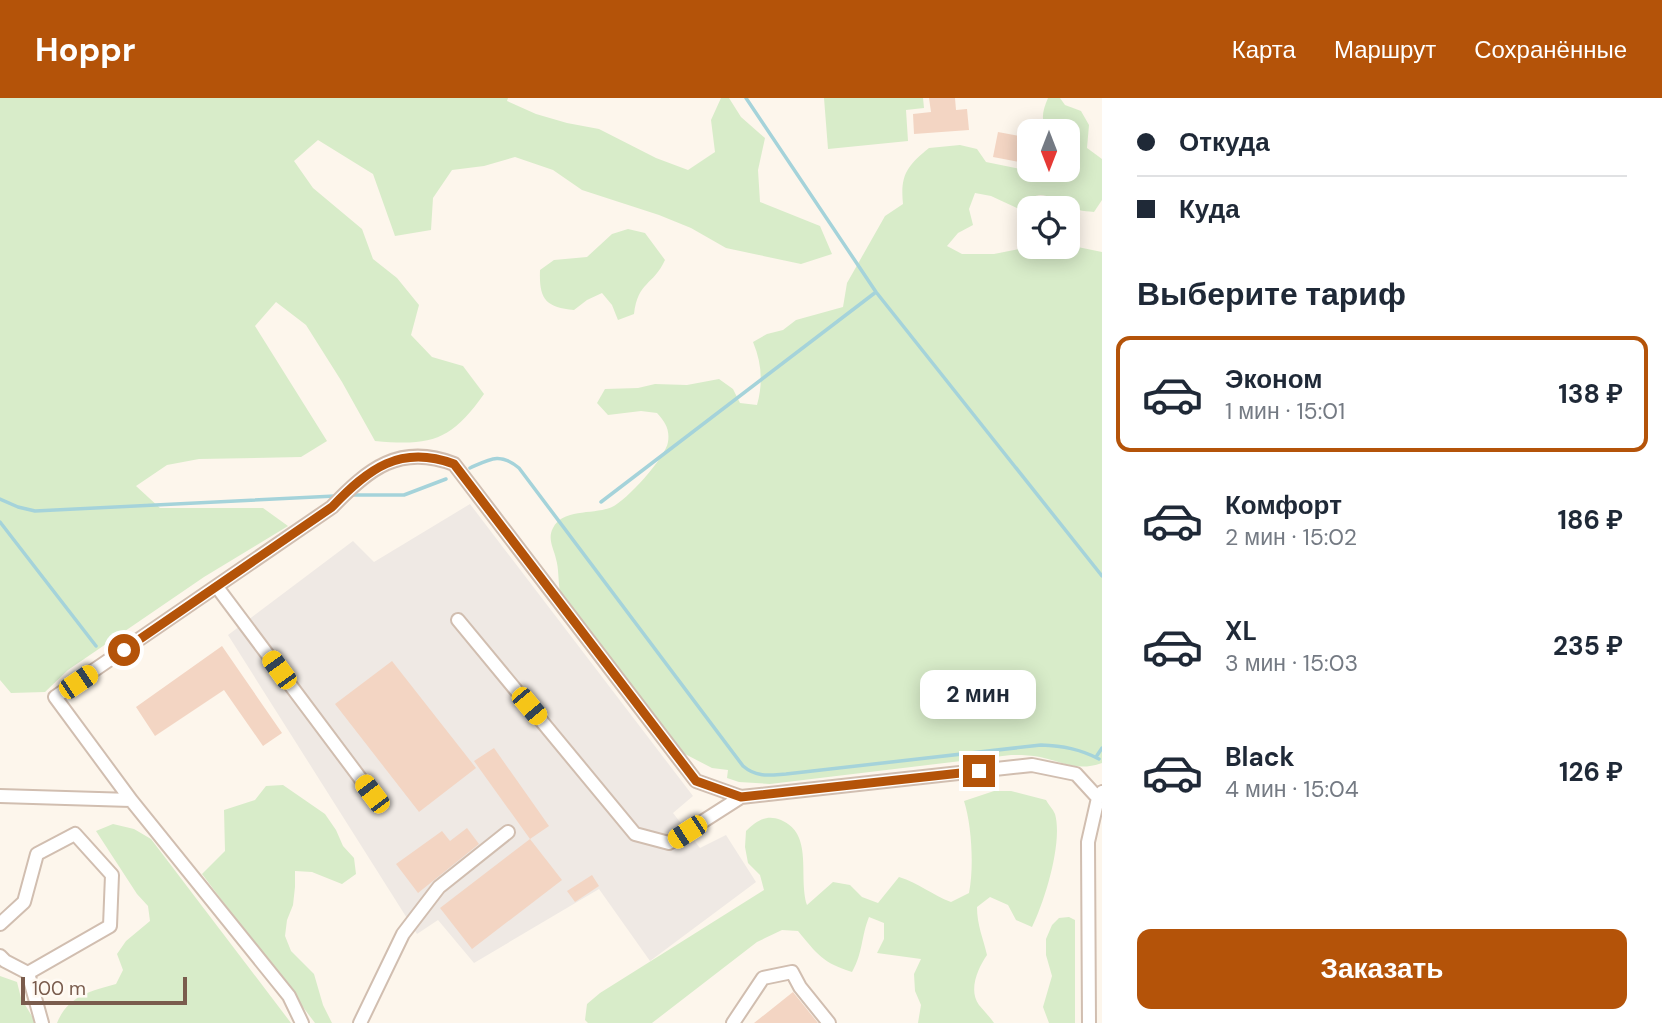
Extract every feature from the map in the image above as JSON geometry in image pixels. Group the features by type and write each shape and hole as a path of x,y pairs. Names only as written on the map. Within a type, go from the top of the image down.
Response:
{"street":[{"path":"302,1023 289,996 131,800 55,697 332,507 358,480 373,470 389,463 422,456 454,464 696,781 741,797 1032,765 1076,774 1100,795 1088,842 1089,1023"},
{"path":"217,587 372,794"},
{"path":"458,620 635,834 669,843 741,797"},
{"path":"0,796 131,800"},
{"path":"360,1023 403,934 439,887 508,832"},
{"path":"0,924 24,902 37,854 75,834 112,875 110,926 28,973"},
{"path":"0,956 28,973 42,1023"},
{"path":"733,1023 763,978 792,972 800,987 829,1023"}],"shaded area":[{"path":"470,504 693,796 673,813 700,848 726,835 756,882 650,961 599,889 474,963 438,920 417,934 228,635 353,541 374,562"}],"green space":[{"path":"0,98 508,98 507,101 536,114 599,129 656,158 688,170 715,152 711,120 721,98 729,98 741,117 765,138 758,170 760,202 820,226 832,254 801,264 726,248 691,228 582,190 553,170 515,157 484,166 452,170 433,198 431,230 395,236 373,174 318,140 294,161 313,188 362,229 373,259 397,278 419,305 411,335 432,357 463,366 484,394 461,422 438,437 411,442 375,441 306,325 276,302 255,326 327,441 301,457 199,459 167,465 136,486 160,508 263,508 288,526 204,577 68,670 45,692 11,693 0,680"},
{"path":"824,98 923,98 924,108 906,110 908,141 828,149"},
{"path":"1048,98 1060,98 1065,105 1081,111 1089,125 1087,148 1102,159 1102,200 1094,212 1080,210 1080,196 1017,196 1017,208 991,196 975,193 969,209 973,225 958,233 947,246 962,254 994,254 1017,249 1017,259 1080,259 1080,247 1102,252 1102,763 1085,767 1036,756 1011,755 770,784 739,782 727,778 728,770 712,768 683,753 560,592 551,540 553,528 564,517 605,509 618,503 653,468 668,442 666,426 657,413 641,411 608,415 597,403 605,389 638,388 655,384 687,385 719,379 733,389 740,403 757,405 761,374 753,342 767,334 783,330 796,320 843,307 847,283 885,216 903,204 904,178 910,166 929,148 960,145 977,149 986,162 1017,168 1017,182 1080,182 1080,119 1043,119"},
{"path":"628,229 645,233 665,260 656,275 642,289 634,314 618,320 612,305 602,293 574,310 556,307 546,300 541,288 540,270 554,260 587,257 612,234"},
{"path":"283,785 325,814 343,846 354,858 356,874 342,884 312,872 295,871 293,905 287,920 285,936 291,951 314,974 323,1005 332,1023 315,1023 202,874 225,851 224,810 255,800 266,786"},
{"path":"994,791 1011,791 1046,800 1055,814 1057,840 1051,871 1032,927 1016,920 1008,905 990,897 977,907 987,955 980,966 974,993 979,1005 994,1023 918,1023 921,1005 915,991 914,974 921,959 877,953 884,939 884,923 869,917 852,972 821,957 798,931 782,930 757,942 652,1023 588,1023 585,1020 587,1004 600,993 764,890 760,875 748,863 745,847 746,831 758,822 766,818 781,820 791,826 798,835 803,857 807,905 833,882 850,885 862,897 878,903 899,877 951,902 969,893 971,883 970,835 964,801"},
{"path":"113,824 134,829 151,839 291,1023 57,1023 67,1006 81,996 116,984 123,970 117,954 126,941 150,921 148,906 137,894 96,831"},
{"path":"1069,917 1075,920 1075,1023 1049,1023 1043,1007 1052,976 1046,955 1046,939 1052,925 1059,918"},
{"path":"0,976 17,982 21,998 36,1023 0,1023"}],"building":[{"path":"929,98 955,98 956,110 967,109 969,130 914,134 913,114 931,112"},
{"path":"998,132 1017,136 1017,162 993,157"},
{"path":"222,646 282,733 263,746 224,690 155,736 136,707"},
{"path":"392,661 476,768 419,812 335,704"},
{"path":"494,748 549,826 530,839 474,761"},
{"path":"467,828 479,844 418,893 396,864 442,831 450,841"},
{"path":"530,839 562,880 472,949 440,908"},
{"path":"592,875 599,886 575,902 567,891"},
{"path":"793,992 818,1023 754,1023"}],"waterway":[{"path":"746,98 876,292 1102,576"},
{"path":"601,502 876,292"},
{"path":"470,468 495,459 506,460 519,468 743,766 753,772 764,775 786,774 1041,745 1071,749 1099,759"},
{"path":"352,495 404,495 446,479"},
{"path":"0,499 35,511 335,496"},
{"path":"0,522 96,646"},
{"path":"1096,757 1102,748"}],"route":[{"path":"124,650 332,507 358,480 373,470 408,458 439,458 454,464 696,781 741,797 979,771"}]}
